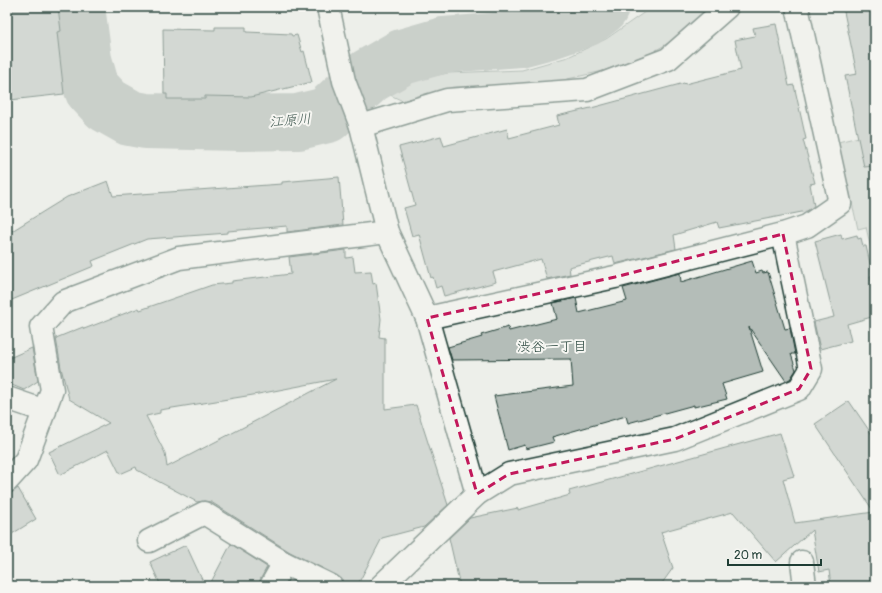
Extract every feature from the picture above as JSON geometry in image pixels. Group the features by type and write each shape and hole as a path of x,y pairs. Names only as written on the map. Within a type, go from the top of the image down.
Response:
{"street":[{"path":"328,7 344,81 360,122 387,232 427,318 477,494"},
{"path":"360,122 447,100 587,90 668,58 727,7"},
{"path":"427,318 615,277 783,234 807,226 840,203 797,7"},
{"path":"7,481 26,460 52,390 41,327 63,302 179,258 387,232"},
{"path":"381,586 477,494 509,474 674,439 799,389 811,369 783,234"},
{"path":"7,398 45,411"},
{"path":"149,541 204,513 284,563 331,586"},
{"path":"802,562 806,586"},
{"path":"271,586 284,563"}],"highlighted area":[{"path":"783,234 811,369 799,389 675,439 509,474 477,494 427,318 615,277"}],"shaded area":[{"path":"652,7 713,7 689,31 651,53 603,71 563,80 514,86 453,87 403,101 390,95 414,80 448,73 522,70 568,57 606,39"},
{"path":"875,133 875,267 866,227 858,229 838,142"}],"building":[{"path":"7,7 58,7 61,31 57,32 64,94 10,100 10,97 7,98"},
{"path":"843,7 875,7 875,166 864,167 845,76 857,74"},
{"path":"776,24 789,86 794,85 806,139 803,140 815,183 810,184 814,206 807,211 719,228 717,222 674,235 676,249 615,264 613,256 569,267 570,274 547,279 541,259 493,272 496,282 444,296 441,286 436,288 433,277 431,278 419,234 412,236 404,208 415,205 399,147 441,136 444,146 507,129 509,138 559,125 557,116 684,83 741,70 735,40 755,36 753,28"},
{"path":"215,27 246,27 246,32 291,34 292,36 297,35 302,52 304,51 312,82 251,97 205,96 205,99 167,99 167,94 164,94 163,29 215,30"},
{"path":"339,177 343,225 287,232 287,226 228,231 228,233 147,239 92,261 94,266 7,302 7,234 67,197 108,181 113,196 282,184 282,182"},
{"path":"841,234 842,239 857,235 858,239 861,238 863,246 866,246 873,276 870,276 875,296 875,316 847,324 851,341 820,349 814,322 834,317 815,241"},
{"path":"346,250 346,258 353,257 355,272 371,271 373,284 376,283 381,319 379,337 385,338 385,409 416,405 448,505 424,527 382,538 357,586 343,586 342,579 336,575 290,552 211,502 197,502 137,470 136,467 120,474 108,450 60,475 49,452 109,423 69,399 61,368 56,338 83,327 84,329 139,308 140,310 212,285 232,283 232,281 291,274 289,257","holes":["336,379 167,467 165,453 146,416 160,413 160,410 253,395"]},
{"path":"752,261 756,273 762,271 763,273 768,272 785,329 790,328 795,354 791,354 796,370 790,379 786,381 749,327 763,372 722,384 727,399 694,407 694,405 628,423 626,416 552,437 554,442 526,449 525,445 508,450 494,396 573,386 571,359 452,360 448,347 482,337 481,335 508,327 509,331 557,319 553,303 576,298 579,313 627,301 623,288 680,273 681,282"},
{"path":"32,348 38,381 24,390 7,383 7,359"},
{"path":"849,401 875,439 875,586 831,586 829,570 819,572 812,530 776,562 733,512 661,532 673,568 660,586 460,586 449,538 470,518 518,508 518,510 570,495 569,491 780,433 794,476 783,479 795,523 874,512 815,424"},
{"path":"18,488 36,519 7,537 7,493 11,493"},
{"path":"231,544 267,567 260,580 259,586 209,586"},
{"path":"186,545 205,586 161,586 150,562"}],"waterway":[{"name":"江原川","path":"77,7 84,60 92,89 107,105 130,118 146,121 241,123 298,122 327,115 369,76 402,57 444,45 520,39 585,19 601,7"}],"district":[{"name":"渋谷一丁目","path":"552,346"}]}
